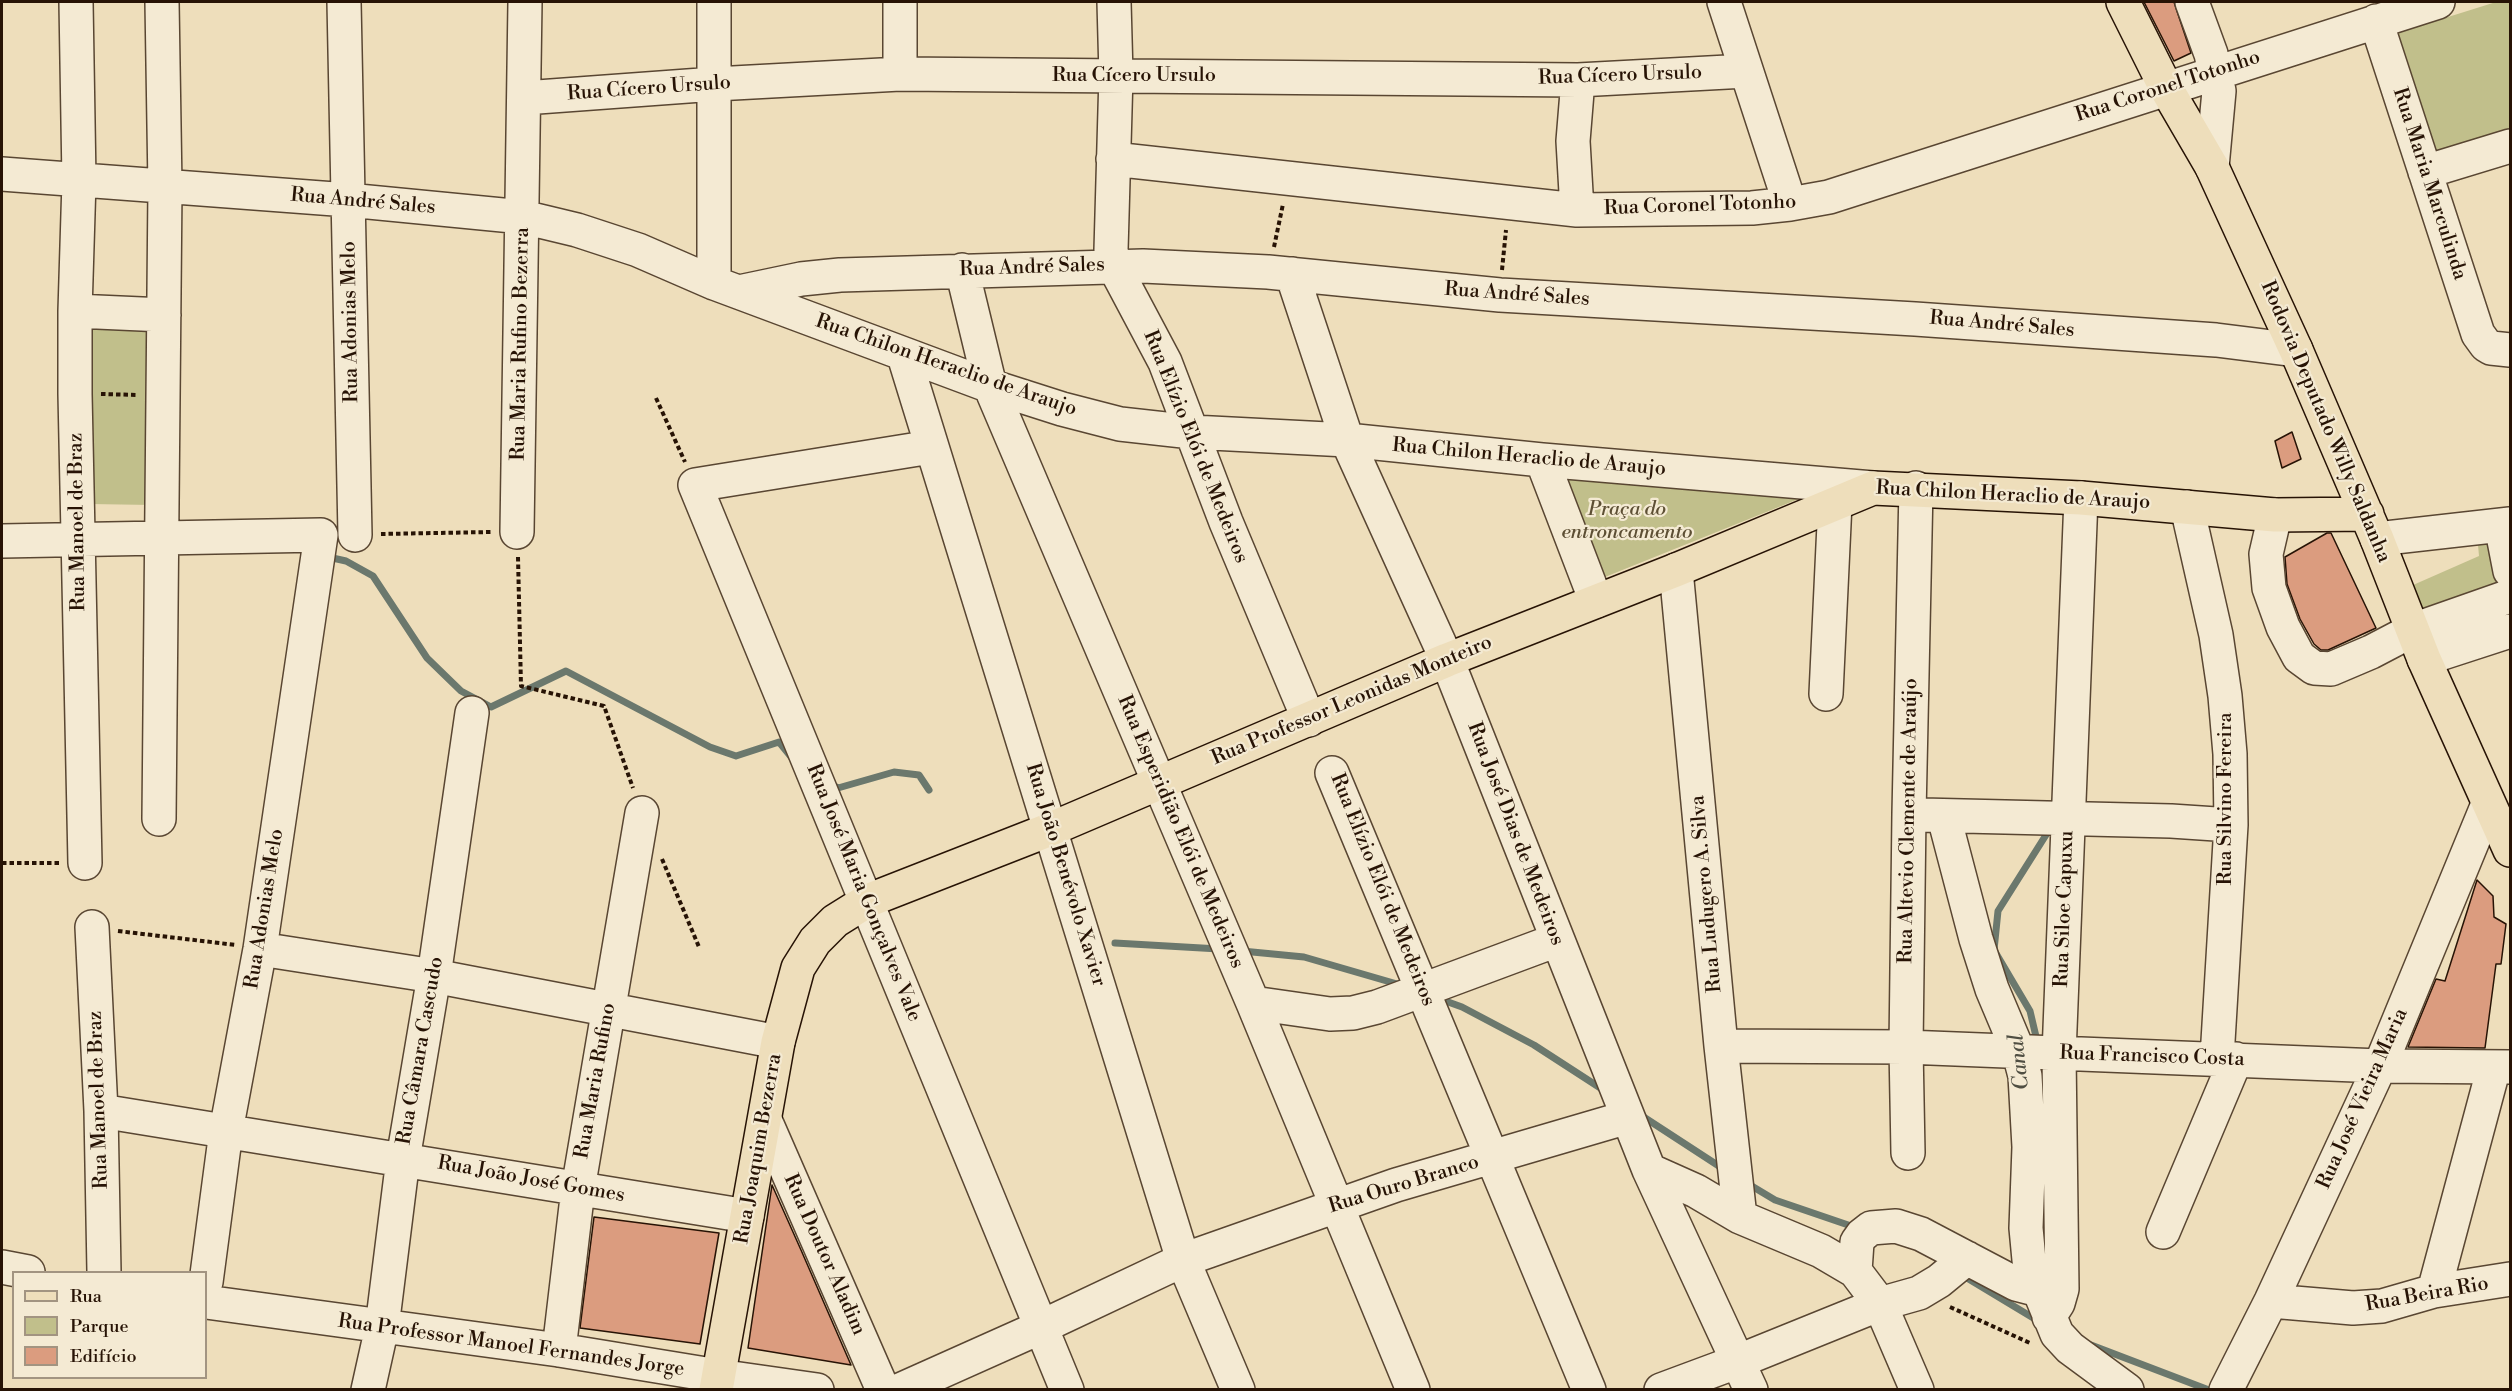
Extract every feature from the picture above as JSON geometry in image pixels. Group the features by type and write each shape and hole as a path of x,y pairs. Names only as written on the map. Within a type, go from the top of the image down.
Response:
{"main road":[{"name":"Rodovia Deputado Willy Saldanha","path":"2123,2 2166,88 2212,167 2296,351 2372,527 2418,644 2488,804 2511,850"},
{"name":"Rua Chilon Heraclio de Araujo","path":"1873,488 1916,488 2082,498 2275,515 2372,527"},
{"name":"Rua Professor Leonidas Monteiro","path":"835,921 867,901 1051,829 1447,660 1676,570 1873,488"},
{"name":"Rua Joaquim Bezerra","path":"717,1383 778,1042 798,968 815,941 835,921"}],"street":[{"name":"Rua Manoel de Braz","path":"76,2 80,181 75,311 75,394 86,863"},
{"path":"159,819 165,187 162,2"},
{"name":"Rua Adonias Melo","path":"344,2 355,535"},
{"name":"Rua Maria Rufino Bezerra","path":"517,532 525,2"},
{"path":"714,2 715,84 727,287"},
{"path":"900,2 900,74"},
{"name":"Rua Elízio Elói de Medeiros","path":"1114,2 1116,75 1111,250 1114,266 1124,289 1165,362 1264,617 1309,720"},
{"path":"1724,2 1790,204"},
{"path":"2192,2 2216,72 2219,91 2212,167"},
{"name":"Rua Coronel Totonho","path":"1113,159 1577,210 1752,207 1790,204 1829,197 2438,2"},
{"name":"Rua Maria Marculinda","path":"2376,21 2478,334 2498,347"},
{"name":"Rua Cícero Ursulo","path":"524,98 715,84 900,74 1578,80 1746,71"},
{"path":"1577,210 1573,141 1578,80"},
{"path":"2425,172 2511,146"},
{"name":"Rua André Sales","path":"2,174 348,200 523,217 577,230 638,250 727,287 840,275 1114,266 1280,273 1500,295 1915,318 2216,340 2296,351"},
{"name":"Rua Esperidião Elói de Medeiros","path":"962,270 990,386 1160,782 1413,1389"},
{"name":"Rua José Dias de Medeiros","path":"1280,273 1347,440 1447,660 1649,1170 1745,1375"},
{"name":"Rua Chilon Heraclio de Araujo","path":"727,287 904,356 990,386 1062,409 1120,424 1192,432 1347,440 1542,460 1873,488"},
{"path":"75,311 164,315"},
{"name":"Rua João Benévolo Xavier","path":"904,356 1183,1260 1238,1389"},
{"path":"695,485 931,447"},
{"path":"1542,460 1596,601"},
{"name":"Rua José Maria Gonçalves Vale","path":"695,485 1067,1389"},
{"name":"Rua Altevio Clemente de Araújo","path":"1908,1153 1906,1047 1916,488"},
{"name":"Rua Siloe Capuxu","path":"2042,1318 2058,1303 2062,1289 2059,1054 2082,498"},
{"path":"1826,694 1835,503"},
{"name":"Rua Silvino Fereira","path":"2163,1232 2226,1059 2231,825 2230,754 2225,696 2216,635 2187,507"},
{"path":"2275,515 2266,554 2269,588 2283,627 2299,657 2314,668 2331,669 2371,652 2511,631"},
{"path":"2372,527 2506,524 2511,571"},
{"name":"Rua Adonias Melo","path":"163,539 321,535 260,949 226,1131 207,1274"},
{"path":"2,541 163,539"},
{"name":"Rua Ludugero A. Silva","path":"1676,570 1721,1046 1740,1217"},
{"path":"2418,644 2511,596"},
{"name":"Rua Câmara Cascudo","path":"368,1389 382,1327 403,1158 434,975 472,713"},
{"name":"Rua Elízio Elói de Medeiros","path":"1332,773 1589,1389"},
{"name":"Rua José Vieira Maria","path":"2226,1389 2271,1301 2380,1066 2488,804"},
{"name":"Rua Maria Rufino","path":"559,1350 578,1189 642,813"},
{"path":"1909,814 1944,817 2068,818 2231,825"},
{"path":"1944,817 1976,939 1992,989 2019,1053 2025,1076 2029,1147 2026,1228 2042,1318"},
{"name":"Rua Manoel de Braz","path":"92,927 101,1111 104,1271"},
{"path":"1253,1003 1330,1014 1353,1013 1557,940"},
{"path":"260,949 434,975 778,1042"},
{"name":"Rua Francisco Costa","path":"1721,1046 1906,1047 2380,1066 2502,1067"},
{"path":"2434,1291 2502,1067"},
{"name":"Rua João José Gomes","path":"101,1111 403,1158 747,1216"},
{"name":"Rua Ouro Branco","path":"1183,1260 1335,1205 1628,1117"},
{"name":"Rua Doutor Aladim","path":"765,1120 883,1389"},
{"path":"1649,1170 1696,1191 1740,1217 1821,1251 1855,1271 1880,1304 1917,1389"},
{"path":"1855,1271 1857,1242 1871,1228 1896,1226 1921,1234 2016,1284 2042,1318 2070,1348 2127,1389"},
{"path":"1661,1389 1745,1375 1880,1304 1919,1293 1939,1281 1967,1258"},
{"path":"900,1389 1041,1327 1183,1260"},
{"path":"2,1267 23,1271"},
{"name":"Rua Beira Rio","path":"2271,1301 2353,1308 2382,1306 2434,1291 2511,1279"},
{"name":"Rua Professor Manoel Fernandes Jorge","path":"207,1302 559,1350 717,1383 817,1389"}],"path":[{"path":"1280,273 1288,177"},
{"path":"1500,295 1509,202"},
{"path":"75,394 163,395"},
{"path":"656,398 695,485"},
{"path":"355,535 517,532 521,686 604,706 642,813"},
{"path":"660,854 699,947"},
{"path":"2,863 86,863"},
{"path":"92,927 260,949"},
{"path":"1919,1293 2042,1318"}],"green space":[{"path":"2496,2 2510,2 2510,129 2437,155 2397,33"},
{"path":"84,310 146,312 153,505 89,504"},
{"name":"Praça do entroncamento","path":"1564,473 1811,494 1600,579"},
{"path":"2477,534 2510,538 2510,636 2438,661 2404,589 2479,556"}],"building":[{"path":"2144,2 2174,2 2191,53 2174,61"},
{"path":"2292,432 2301,459 2282,468 2275,441"},
{"path":"2327,533 2331,533 2376,628 2328,650 2321,650 2314,644 2300,619 2287,584 2285,557"},
{"path":"2477,880 2493,896 2494,917 2506,924 2501,964 2496,964 2485,1048 2408,1047 2436,979 2445,981"},
{"path":"772,1185 801,1250 851,1365 748,1348"},
{"path":"594,1217 719,1233 700,1344 580,1328"}],"waterway":[{"path":"328,557 346,561 373,576 427,658 461,691 491,707 566,671 710,747 736,756 779,742 792,758"},
{"path":"830,784 838,788 894,772 919,775 929,790"},
{"name":"Canal","path":"2038,1045 2030,1011 1994,950 1998,911 2051,827"},
{"path":"1115,943 1219,949"},
{"path":"1242,951 1304,957 1404,986"},
{"path":"1437,998 1462,1007 1534,1045 1605,1091"},
{"path":"1639,1114 1725,1170"},
{"path":"1745,1182 1775,1200 1857,1228"},
{"path":"1962,1275 2040,1322"},
{"name":"Canal","path":"2091,1345 2209,1390"}]}
